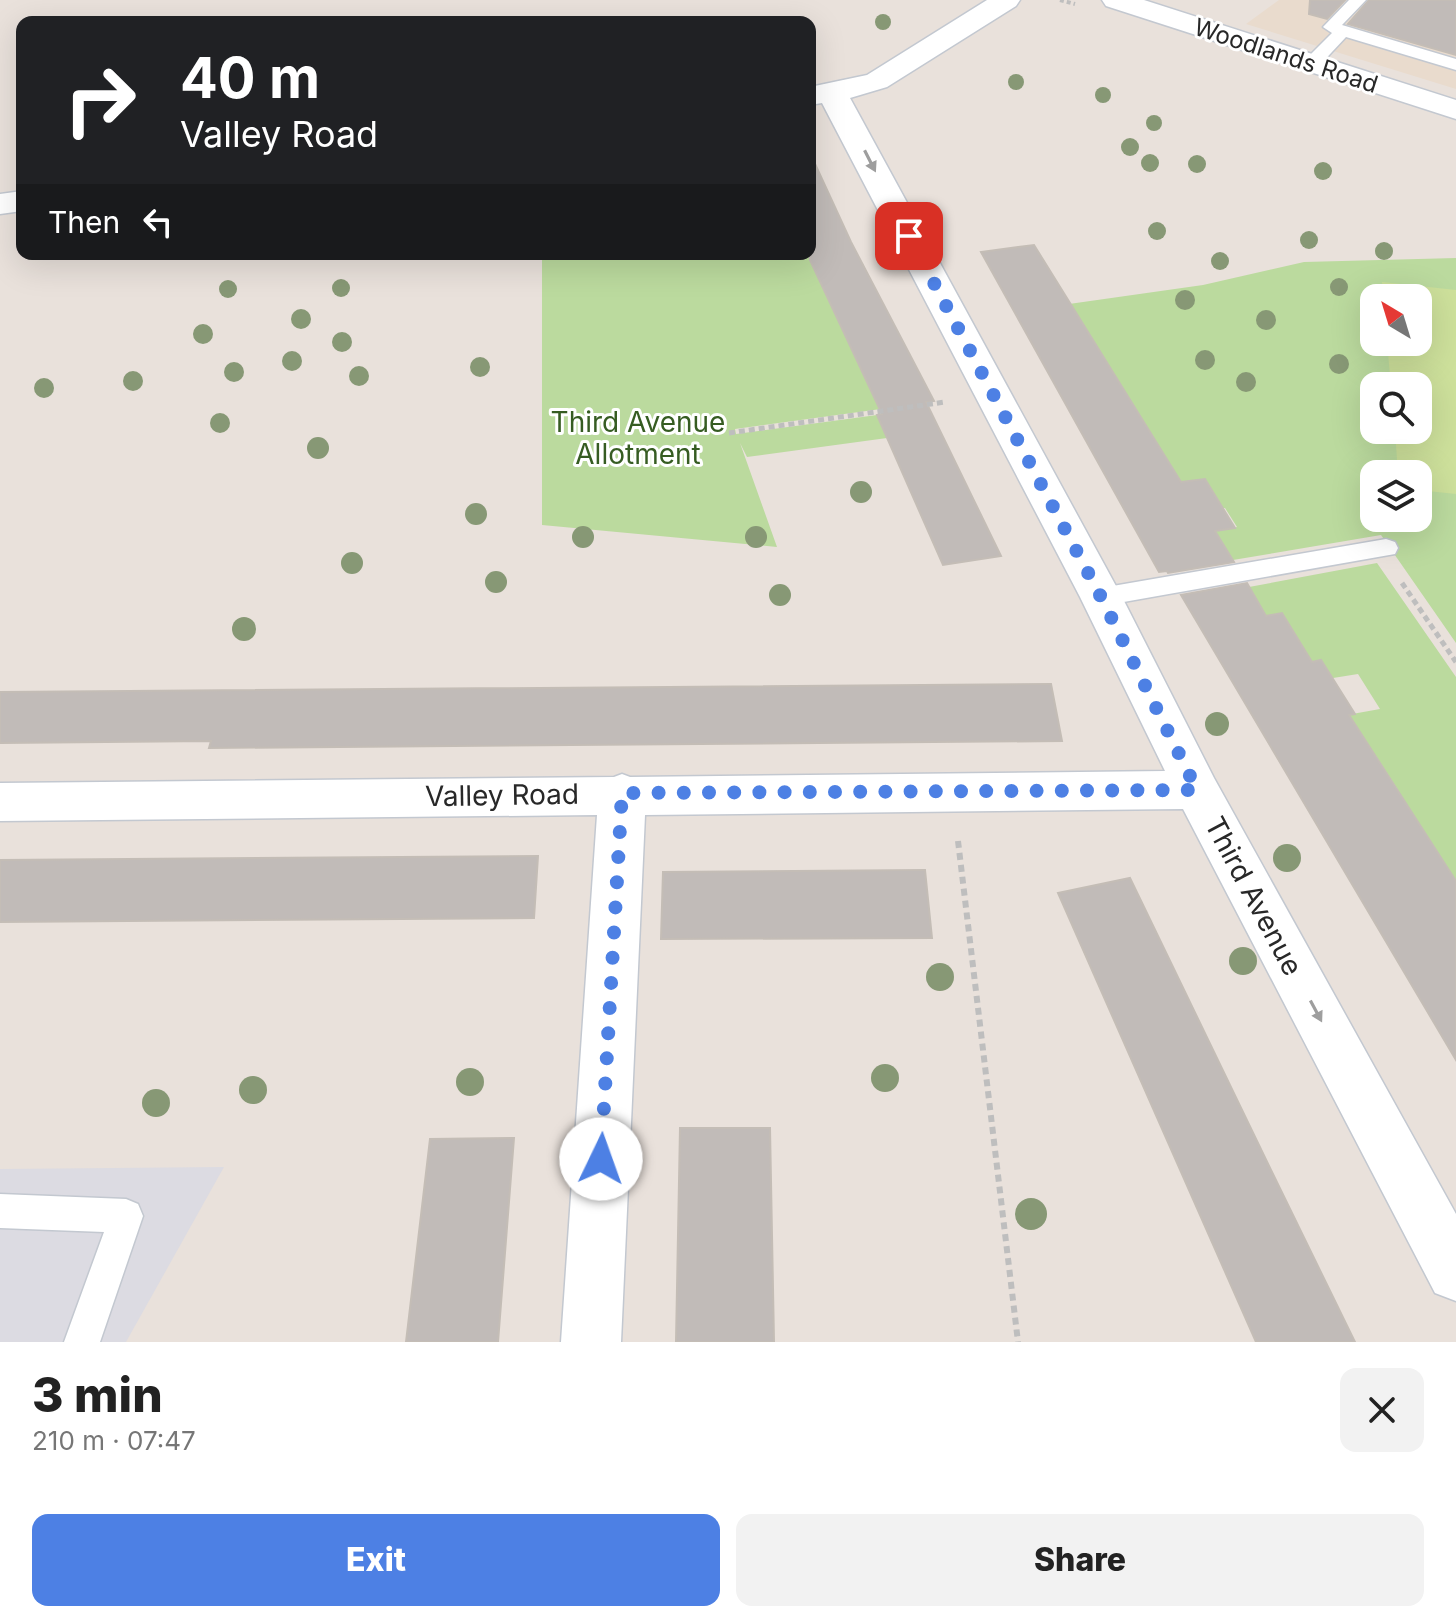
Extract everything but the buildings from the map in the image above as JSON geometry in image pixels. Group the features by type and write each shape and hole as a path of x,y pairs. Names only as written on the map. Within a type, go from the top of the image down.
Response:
{"street":[{"path":"821,94 881,78 1006,0"},
{"name":"Woodlands Road","path":"1116,0 1456,110"},
{"name":"Third Avenue","path":"821,94 1101,597 1197,790 1456,1272"},
{"name":"Valley Road","path":"0,802 622,793 1197,790"},
{"path":"591,1342 622,793"}],"lane":[{"path":"1358,0 1331,27 1456,65"},
{"path":"1311,64 1343,31"},
{"path":"1101,597 1382,549"},
{"path":"0,1211 126,1216 82,1342"}],"path":[{"path":"729,433 991,395"},
{"path":"1382,549 1456,662"},
{"path":"952,793 1018,1342"}],"shaded area":[{"path":"1279,0 1456,0 1456,89 1246,24"},
{"path":"224,1167 126,1342 0,1342 0,1169"}],"green space":[{"path":"1456,258 1456,643 1381,535 1227,561 1210,532 1237,527 1225,508 1199,512 1214,493 1205,479 1181,482 1069,304 1203,285 1304,262"},
{"name":"Third Avenue Allotment","path":"542,260 810,260 881,409 735,429 736,434 877,415 887,438 747,457 740,443 777,547 542,525"},
{"path":"1432,287 1456,290 1456,494 1432,491 1432,460 1397,460 1396,444 1432,444 1432,372 1390,372 1388,356 1432,356"},
{"path":"1377,563 1456,677 1456,881 1422,828 1401,832 1398,790 1376,756 1356,760 1330,718 1380,709 1358,674 1333,678 1321,660 1296,665 1291,628 1282,614 1266,616 1249,587"}],"route":[{"path":"601,1159 622,793 1197,790 1101,597 909,236"}]}
